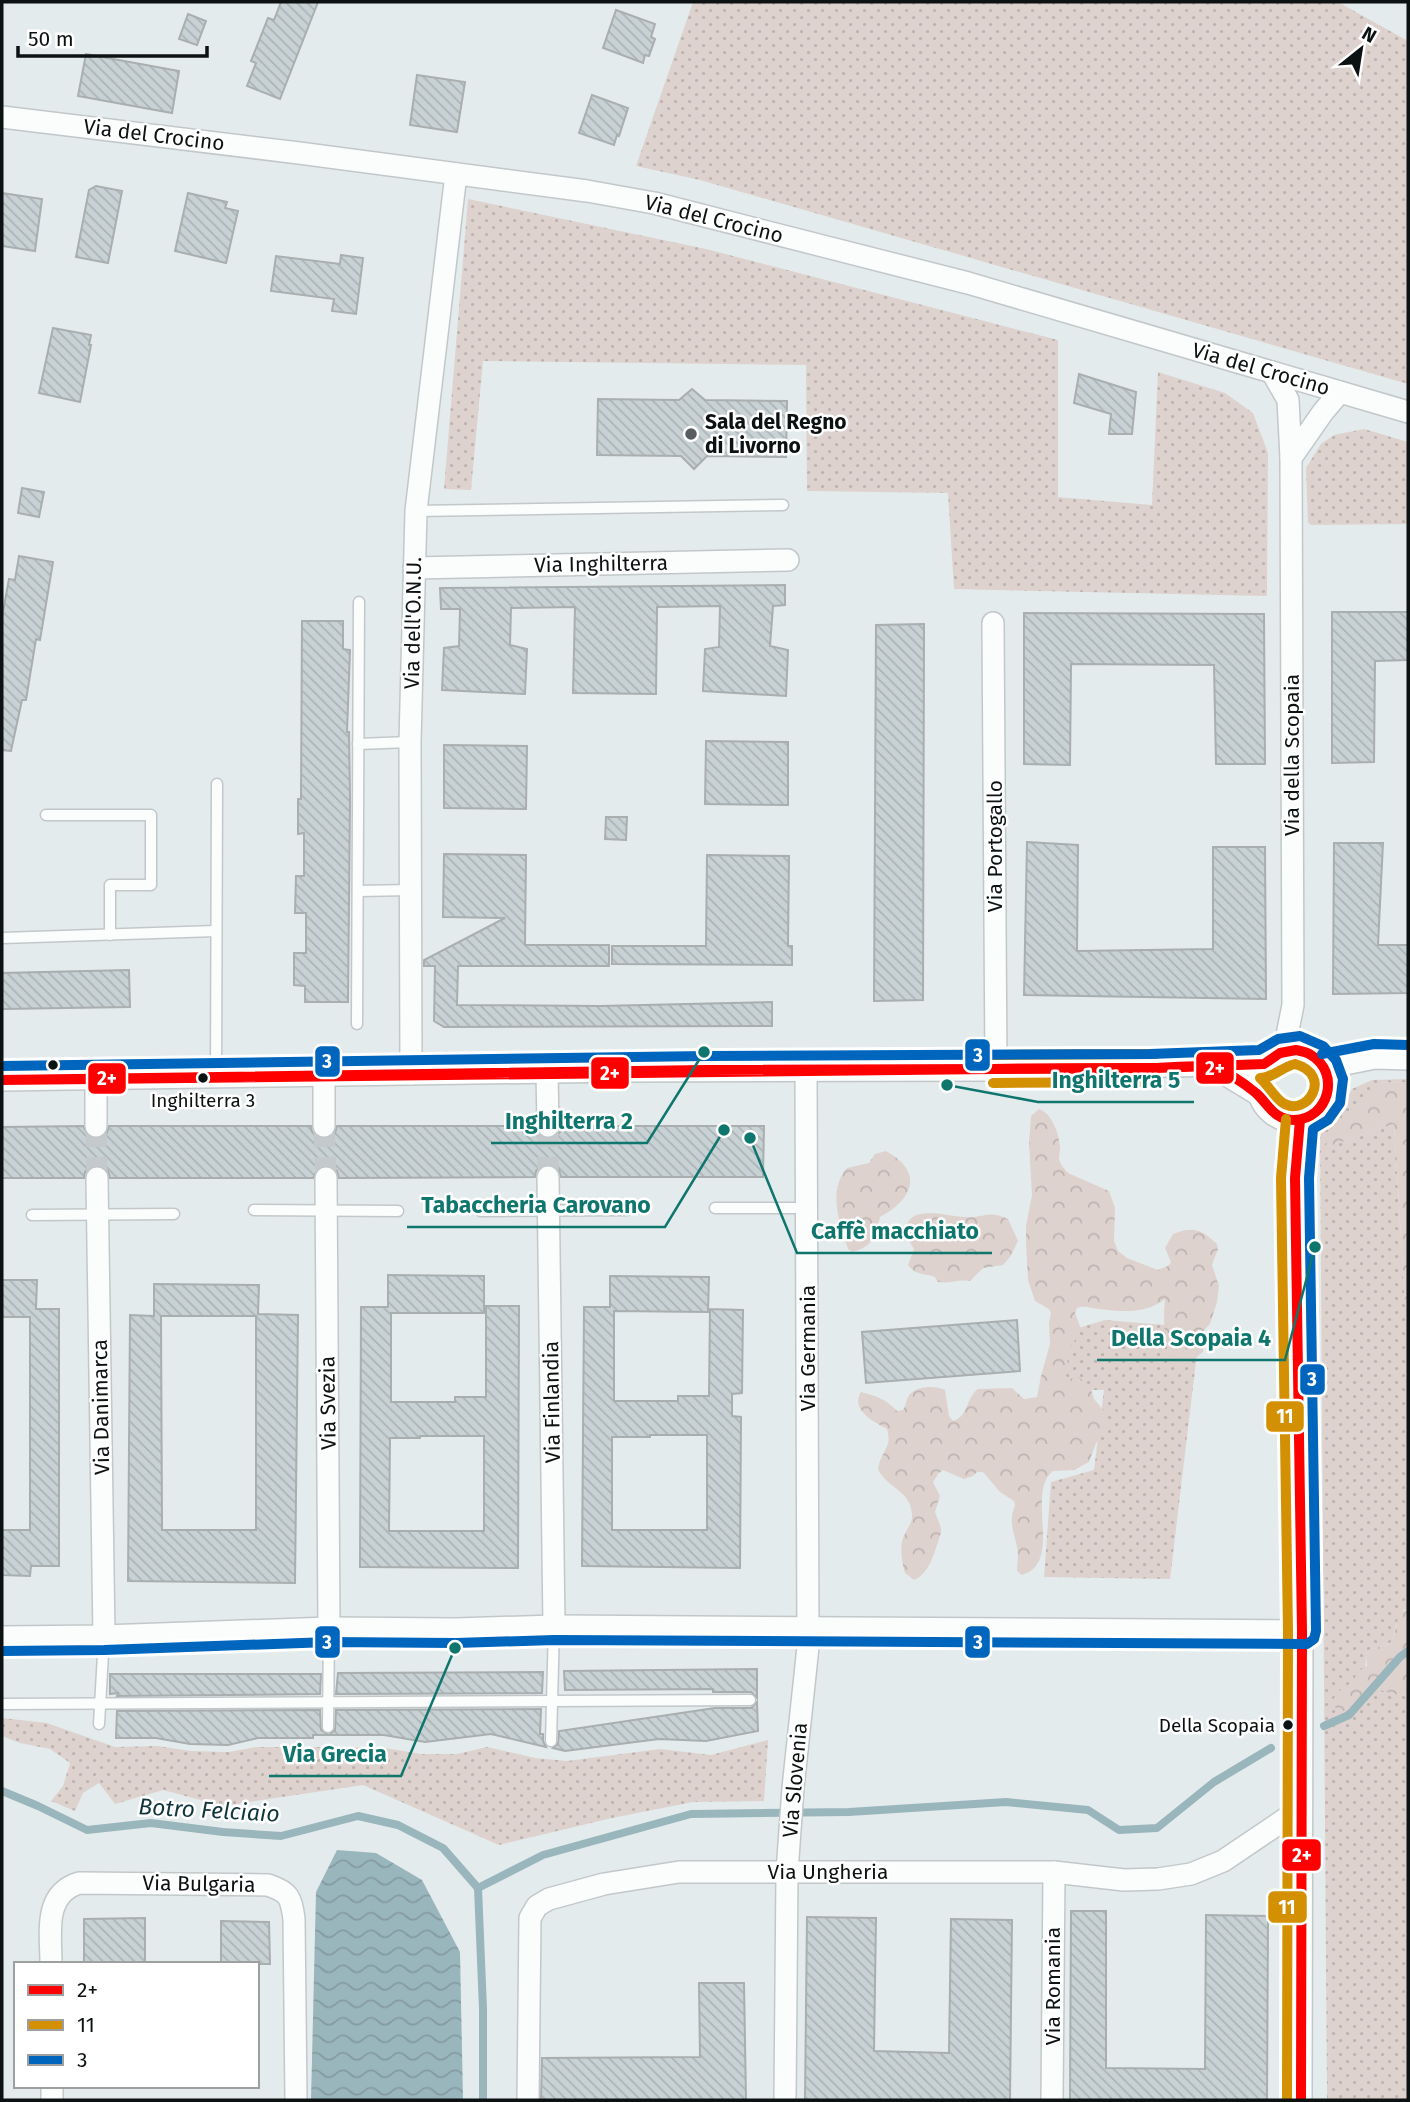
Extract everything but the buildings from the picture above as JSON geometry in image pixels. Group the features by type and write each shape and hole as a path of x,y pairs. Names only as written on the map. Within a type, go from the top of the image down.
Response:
{"street":[{"name":"Via del Crocino","path":"2,117 299,153 587,191 654,203 968,284 1408,412"},
{"name":"Via dell'O.N.U.","path":"411,1074 410,742 416,511 456,174"},
{"name":"Via della Scopaia","path":"1272,372 1288,400 1291,458 1293,1005 1284,1050"},
{"path":"1291,458 1340,392"},
{"name":"Via Inghilterra","path":"414,568 788,560"},
{"name":"Via Portogallo","path":"993,623 996,1070"},
{"path":"1293,988 1307,1052"},
{"path":"1284,1050 1307,1052 1314,1055 1327,1076 1324,1103 1310,1117 1290,1119 1267,1109 1259,1095 1258,1085 1264,1064 1284,1050"},
{"path":"1327,1076 1375,1058 1408,1059"},
{"path":"2,1080 806,1069 996,1070 1264,1064"},
{"path":"1213,1067 1259,1095"},
{"name":"Via Germania","path":"806,1069 808,1627"},
{"path":"547,1072 548,1126"},
{"path":"324,1075 324,1126"},
{"path":"96,1079 96,1126"},
{"path":"1290,1119 1295,1178 1302,1631 1301,2100"},
{"name":"Via Finlandia","path":"548,1177 554,1626"},
{"name":"Via Danimarca","path":"97,1178 104,1636"},
{"name":"Via Svezia","path":"326,1178 329,1628"},
{"path":"2,1637 329,1628 456,1629 554,1626 1302,1631"},
{"name":"Via Slovenia","path":"785,2100 788,1862 808,1627"},
{"name":"Via Ungheria","path":"528,2100 530,1918 537,1906 549,1899 647,1876 788,1862 1054,1871 1124,1880 1158,1879 1191,1874 1223,1861 1300,1809"},
{"name":"Via Romania","path":"1052,2100 1054,1871"},
{"name":"Via Bulgaria","path":"51,1962 51,1913 60,1894 67,1887 79,1883 268,1885 283,1890 292,1902 294,1919 296,2100"}],"lane":[{"path":"416,511 783,505"},
{"path":"357,1024 359,602"},
{"path":"358,744 410,742"},
{"path":"216,1077 217,785"},
{"path":"46,815 151,815 151,885 110,885 110,935"},
{"path":"358,891 411,890"},
{"path":"2,938 216,931"},
{"path":"715,1208 807,1208"},
{"path":"254,1210 398,1211"},
{"path":"481,1211 627,1210"},
{"path":"32,1215 174,1214"},
{"path":"551,1741 554,1626"},
{"path":"328,1727 329,1628"},
{"path":"99,1724 104,1636"},
{"path":"2,1704 750,1700"}],"green space":[{"path":"693,2 1338,2 1408,41 1408,384 700,180 636,166"},
{"path":"468,199 706,249 1058,340 1058,497 1152,505 1158,372 1225,393 1253,413 1268,453 1267,596 954,589 948,493 807,491 806,365 483,361 471,490 444,489"},
{"path":"1364,429 1408,442 1408,524 1311,525 1308,523 1306,468 1321,444 1334,435"},
{"path":"1408,1079 1408,1082 1377,1083 1326,1147 1394,1124 1405,1304 1408,1308 1408,1609 1404,1610 1396,1625 1393,1640 1389,1644 1369,1650 1366,1655 1364,1705 1372,1690 1408,1694 1408,2100 1327,2100 1320,1133 1340,1110 1352,1089 1372,1080"},
{"path":"1408,1082 1408,1308 1405,1304 1394,1124 1324,1148 1346,1114 1377,1083"},
{"path":"1039,1109 1048,1115 1054,1125 1060,1147 1059,1159 1065,1170 1109,1191 1115,1208 1114,1241 1118,1251 1127,1258 1158,1270 1168,1266 1171,1262 1165,1248 1173,1234 1186,1230 1201,1232 1217,1244 1218,1249 1212,1265 1219,1286 1217,1302 1210,1324 1199,1336 1203,1352 1186,1366 1180,1367 1167,1344 1164,1326 1165,1299 1158,1304 1134,1311 1077,1308 1075,1313 1081,1329 1066,1353 1066,1376 1070,1379 1079,1377 1091,1389 1106,1417 1103,1435 1096,1443 1089,1462 1074,1470 1053,1471 1045,1481 1042,1495 1041,1557 1034,1568 1022,1575 1017,1571 1018,1550 1012,1522 1014,1501 1000,1492 983,1472 964,1479 943,1470 933,1482 940,1496 935,1512 941,1533 925,1572 914,1580 905,1573 902,1554 902,1540 912,1519 910,1505 904,1495 881,1475 878,1469 887,1446 887,1429 865,1415 858,1398 861,1392 871,1395 885,1401 897,1411 903,1410 913,1391 937,1387 945,1390 949,1416 953,1421 962,1415 978,1389 1012,1388 1024,1399 1037,1397 1050,1344 1051,1313 1035,1301 1028,1280 1026,1226 1032,1195 1029,1143 1031,1116"},
{"path":"886,1151 898,1159 910,1176 907,1194 892,1210 880,1217 869,1244 852,1252 848,1249 837,1207 836,1197 841,1177 847,1168 869,1163 875,1154"},
{"path":"933,1213 964,1217 1002,1217 1008,1219 1018,1241 1003,1265 983,1268 970,1281 938,1282 935,1277 917,1273 908,1265 914,1249 903,1231 914,1216"},
{"path":"1105,1320 1200,1328 1170,1579 1044,1577 1051,1482 1094,1470 1104,1390 1063,1390 1065,1332"},
{"path":"1408,1609 1408,1694 1398,1695 1377,1689 1370,1693 1360,1709 1342,1711 1333,1706 1332,1701 1340,1690 1352,1684 1358,1671 1367,1666 1366,1655 1369,1650 1389,1644 1393,1640 1399,1614"},
{"path":"2,1718 47,1723 115,1747 157,1746 191,1751 229,1752 256,1747 341,1747 385,1748 421,1754 457,1754 487,1747 535,1758 567,1761 660,1749 711,1755 768,1740 764,1801 693,1802 499,1845 363,1785 223,1806 163,1790 115,1804 99,1783 83,1793 75,1811 51,1801 63,1786 70,1763 50,1749 2,1736"}],"water":[{"path":"337,1850 376,1853 422,1880 460,1952 463,2100 311,2100 316,1892"}],"waterway":[{"path":"1324,1726 1349,1715 1408,1651"},
{"path":"478,1888 543,1855 691,1814 849,1812 1006,1802 1088,1810 1119,1830 1157,1828 1214,1782 1271,1748"},
{"name":"Botro Felciaio","path":"2,1791 87,1830 151,1823 281,1836 358,1816 398,1825 443,1848 478,1888 483,2009 483,2100"}],"tunnel":[{"path":"96,1126 97,1178"},
{"path":"324,1126 326,1178"},
{"path":"548,1126 548,1177"}],"transit line":[{"name":"3","path":"2,1066 706,1056 1150,1054 1259,1050 1278,1039 1300,1036 1323,1046 1336,1060 1343,1079 1340,1103 1328,1120 1313,1129 1309,1178 1316,1631 1314,1639 1307,1644 554,1640 456,1643 329,1642 2,1651"},
{"name":"3","path":"1322,1054 1374,1044 1408,1045"},
{"name":"2+","path":"1296,1050 1309,1054 1320,1063 1328,1083 1323,1104 1316,1112 1306,1118 1294,1120 1277,1115 1256,1093 1215,1068 1156,1068 1264,1064 1280,1053 1296,1050"},
{"name":"11","path":"993,1055 1156,1054"},
{"name":"11","path":"1295,1064 1307,1069 1315,1085 1308,1100 1292,1106 1280,1101 1260,1078 1295,1064"},
{"name":"2+","path":"993,1069 1156,1068"},
{"name":"2+","path":"993,1069 1156,1068"},
{"name":"2+","path":"993,1069 2,1080 706,1070 993,1069"},
{"name":"11","path":"993,1083 1156,1082"},
{"name":"11","path":"1286,1119 1281,1178 1288,1631 1287,2100"},
{"name":"2+","path":"1300,1120 1295,1178 1302,1631 1301,2100"}],"place":[{"name":"Sala del Regno di Livorno","path":"691,434"},
{"name":"Inghilterra 2","path":"704,1052"},
{"name":"Inghilterra 3","path":"203,1078"},
{"name":"Inghilterra 5","path":"947,1085"},
{"name":"Tabaccheria Carovano","path":"724,1130"},
{"name":"Caffè macchiato","path":"750,1138"},
{"name":"Della Scopaia 4","path":"1315,1247"},
{"name":"Via Grecia","path":"455,1648"},
{"name":"Della Scopaia","path":"1288,1725"}]}
